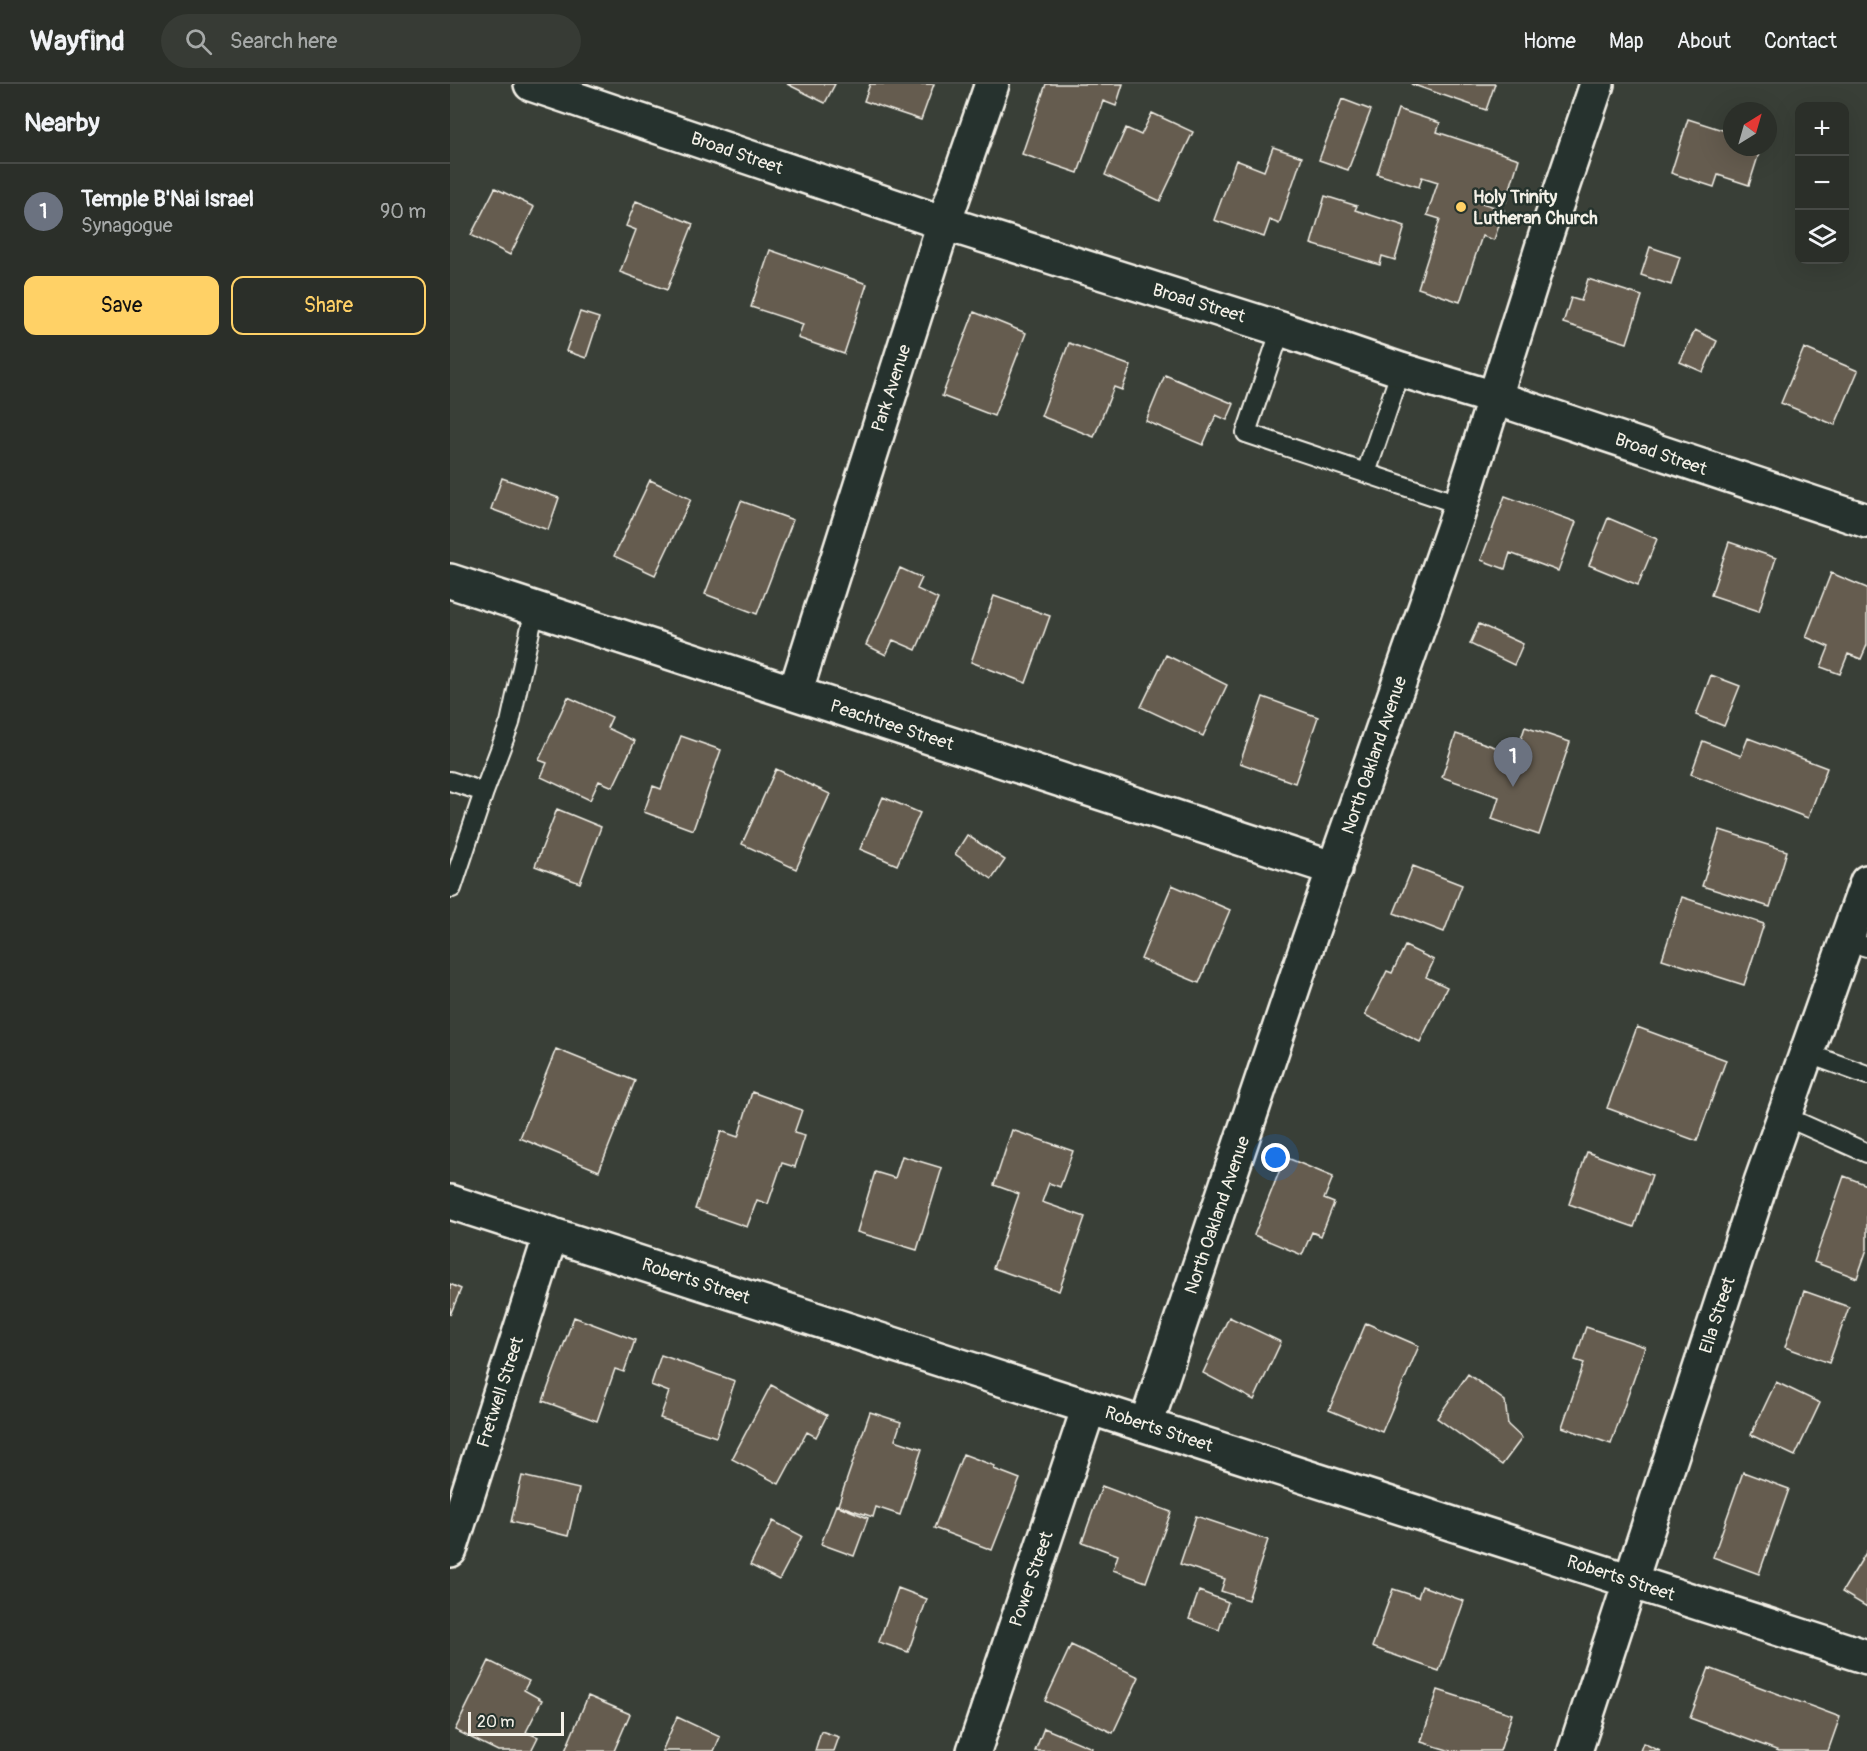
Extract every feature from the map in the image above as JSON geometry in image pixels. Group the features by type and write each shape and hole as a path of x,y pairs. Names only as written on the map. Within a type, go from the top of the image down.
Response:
{"street":[{"name":"Broad Street","path":"531,84 944,223 1281,329 1867,521"},
{"name":"Park Avenue","path":"795,693 944,223 992,84"},
{"name":"North Oakland Avenue","path":"1146,1425 1461,505 1546,232 1597,84"},
{"name":"Peachtree Street","path":"450,581 1335,869"},
{"name":"Ella Street","path":"1575,1751 1806,1053 1857,944 1867,882"},
{"name":"Roberts Street","path":"450,1202 1867,1657"},
{"name":"Fretwell Street","path":"450,1550 550,1234"},
{"name":"Power Street","path":"974,1751 1089,1407"}],"lane":[{"path":"1281,329 1246,432 1461,505"},
{"path":"1365,473 1401,370"},
{"path":"452,888 510,723 535,608"},
{"path":"450,781 484,792"},
{"path":"1806,1053 1867,1075"},
{"path":"1784,1116 1867,1153"}],"building":[{"path":"787,84 835,84 825,103"},
{"path":"870,84 934,84 921,120 864,101"},
{"path":"1046,84 1123,84 1116,106 1103,101 1078,173 1022,154"},
{"path":"1411,84 1495,84 1486,110"},
{"path":"1342,99 1371,110 1348,170 1319,160"},
{"name":"Holy Trinity Lutheran Church","path":"1398,109 1440,123 1437,132 1519,159 1506,202 1485,195 1482,203 1504,210 1494,240 1482,236 1460,302 1418,288 1440,219 1427,215 1438,182 1422,177 1419,187 1377,174"},
{"path":"1152,113 1193,132 1160,201 1105,175 1126,128 1141,135"},
{"path":"1688,119 1723,130 1723,156 1758,156 1749,185 1718,175 1714,187 1671,173"},
{"path":"1273,147 1302,157 1279,224 1270,220 1264,237 1214,220 1236,160 1264,171"},
{"path":"495,188 534,207 510,255 471,235"},
{"path":"1325,196 1357,206 1355,210 1405,226 1395,260 1382,256 1380,265 1311,244"},
{"path":"636,201 693,224 667,290 620,272 636,230 626,226"},
{"path":"1650,247 1680,257 1671,285 1641,275"},
{"path":"770,250 867,284 844,354 798,338 803,324 751,307"},
{"path":"1588,279 1642,296 1627,343 1563,323 1571,298 1581,301"},
{"path":"580,312 599,318 586,358 566,351"},
{"path":"974,312 1026,333 994,416 942,396"},
{"path":"1695,330 1717,341 1703,372 1680,362"},
{"path":"1069,343 1131,366 1122,390 1114,387 1094,437 1041,416"},
{"path":"1804,348 1858,371 1835,425 1781,403"},
{"path":"1165,375 1234,404 1227,420 1216,415 1203,445 1146,421"},
{"path":"502,478 559,498 548,530 491,509"},
{"path":"650,480 691,499 655,575 614,556"},
{"path":"1505,496 1576,522 1558,571 1510,553 1505,569 1481,560"},
{"path":"741,501 793,520 757,614 705,594"},
{"path":"1608,518 1657,539 1638,585 1589,565"},
{"path":"1729,542 1776,558 1759,611 1711,595"},
{"path":"900,568 922,578 917,589 938,599 916,650 893,640 886,655 866,645"},
{"path":"1831,573 1867,588 1867,645 1861,659 1848,654 1840,674 1821,667 1829,647 1806,637"},
{"path":"994,596 1050,616 1026,683 971,662"},
{"path":"1479,624 1523,644 1514,665 1470,644"},
{"path":"1166,655 1227,685 1203,736 1141,707"},
{"path":"1711,675 1740,686 1724,726 1696,715"},
{"path":"568,697 612,717 607,728 635,741 613,787 599,781 590,800 541,777 547,763 539,760"},
{"path":"1263,697 1318,717 1295,783 1240,763"},
{"path":"1525,727 1570,742 1539,835 1492,819 1499,797 1442,777 1456,734 1516,754"},
{"path":"681,736 721,750 693,830 644,812 653,786 661,789"},
{"path":"1748,738 1827,768 1808,818 1691,774 1703,741 1741,756"},
{"path":"776,769 830,794 796,869 742,844"},
{"path":"883,797 920,813 897,865 860,849"},
{"path":"557,809 601,827 580,883 535,866"},
{"path":"1720,830 1787,851 1770,907 1702,886"},
{"path":"967,835 1005,860 992,879 955,854"},
{"path":"1413,866 1462,885 1444,932 1394,913"},
{"path":"1172,885 1230,910 1199,983 1141,959"},
{"path":"1682,897 1764,924 1744,985 1662,959"},
{"path":"1405,946 1434,960 1426,977 1447,987 1420,1042 1365,1015 1387,971 1392,973"},
{"path":"1637,1027 1726,1060 1697,1141 1607,1108"},
{"path":"556,1049 635,1081 599,1171 520,1138"},
{"path":"752,1092 802,1110 794,1133 805,1136 795,1167 782,1163 768,1204 757,1200 747,1227 695,1209 721,1131 738,1137"},
{"path":"1012,1130 1073,1151 1060,1187 1049,1183 1042,1202 1085,1217 1059,1291 993,1268 1019,1194 994,1185"},
{"path":"1587,1152 1652,1175 1634,1227 1569,1204"},
{"path":"902,1156 942,1168 917,1250 857,1232 875,1172 895,1178"},
{"path":"1285,1157 1333,1177 1324,1199 1334,1203 1321,1236 1312,1232 1302,1255 1254,1235"},
{"path":"1844,1176 1867,1185 1867,1249 1857,1278 1814,1262"},
{"path":"450,1284 461,1289 450,1315"},
{"path":"1804,1291 1849,1307 1829,1363 1785,1347"},
{"path":"574,1317 635,1340 624,1372 615,1369 597,1421 543,1401"},
{"path":"1229,1317 1281,1342 1254,1400 1203,1373"},
{"path":"1366,1323 1419,1346 1382,1432 1329,1410"},
{"path":"1586,1327 1645,1347 1611,1444 1562,1427 1584,1363 1575,1360"},
{"path":"661,1355 735,1381 716,1437 660,1418 669,1392 651,1385"},
{"path":"1468,1374 1505,1401 1508,1425 1522,1438 1502,1465 1437,1418"},
{"path":"1776,1382 1820,1403 1795,1456 1751,1435"},
{"path":"771,1385 827,1415 816,1437 807,1432 779,1484 732,1459"},
{"path":"870,1412 901,1422 895,1440 922,1449 900,1515 876,1507 873,1517 838,1505"},
{"path":"963,1454 995,1466 994,1469 1020,1479 992,1550 934,1528"},
{"path":"1743,1472 1789,1489 1759,1574 1713,1557"},
{"path":"522,1476 579,1489 568,1536 511,1522"},
{"path":"1102,1486 1171,1512 1146,1582 1113,1570 1118,1555 1082,1542"},
{"path":"836,1505 868,1518 854,1556 821,1544"},
{"path":"1196,1516 1268,1540 1248,1600 1221,1591 1225,1579 1180,1564"},
{"path":"773,1521 802,1536 779,1580 750,1565"},
{"path":"1867,1551 1867,1607 1842,1592"},
{"path":"1422,1586 1464,1601 1439,1671 1372,1647 1393,1589 1418,1597"},
{"path":"898,1588 927,1599 908,1652 879,1642"},
{"path":"1199,1591 1228,1602 1219,1630 1189,1619"},
{"path":"1071,1645 1139,1677 1113,1733 1045,1701"},
{"path":"489,1661 529,1681 524,1690 542,1700 526,1732 538,1737 531,1751 498,1751 455,1730"},
{"path":"1709,1668 1840,1717 1828,1751 1779,1751 1690,1718"},
{"path":"1438,1690 1512,1714 1500,1751 1451,1751 1421,1742"},
{"path":"588,1696 630,1714 614,1751 565,1751"},
{"path":"677,1717 720,1737 714,1751 662,1751"},
{"path":"1044,1728 1092,1748 1090,1751 1035,1751"},
{"path":"821,1731 839,1737 834,1751 815,1751"},
{"path":"1643,1743 1660,1751 1640,1751"}],"place":[{"name":"Holy Trinity Lutheran Church","path":"1461,207"},
{"name":"Temple B'Nai Israel","path":"1513,787"}]}
